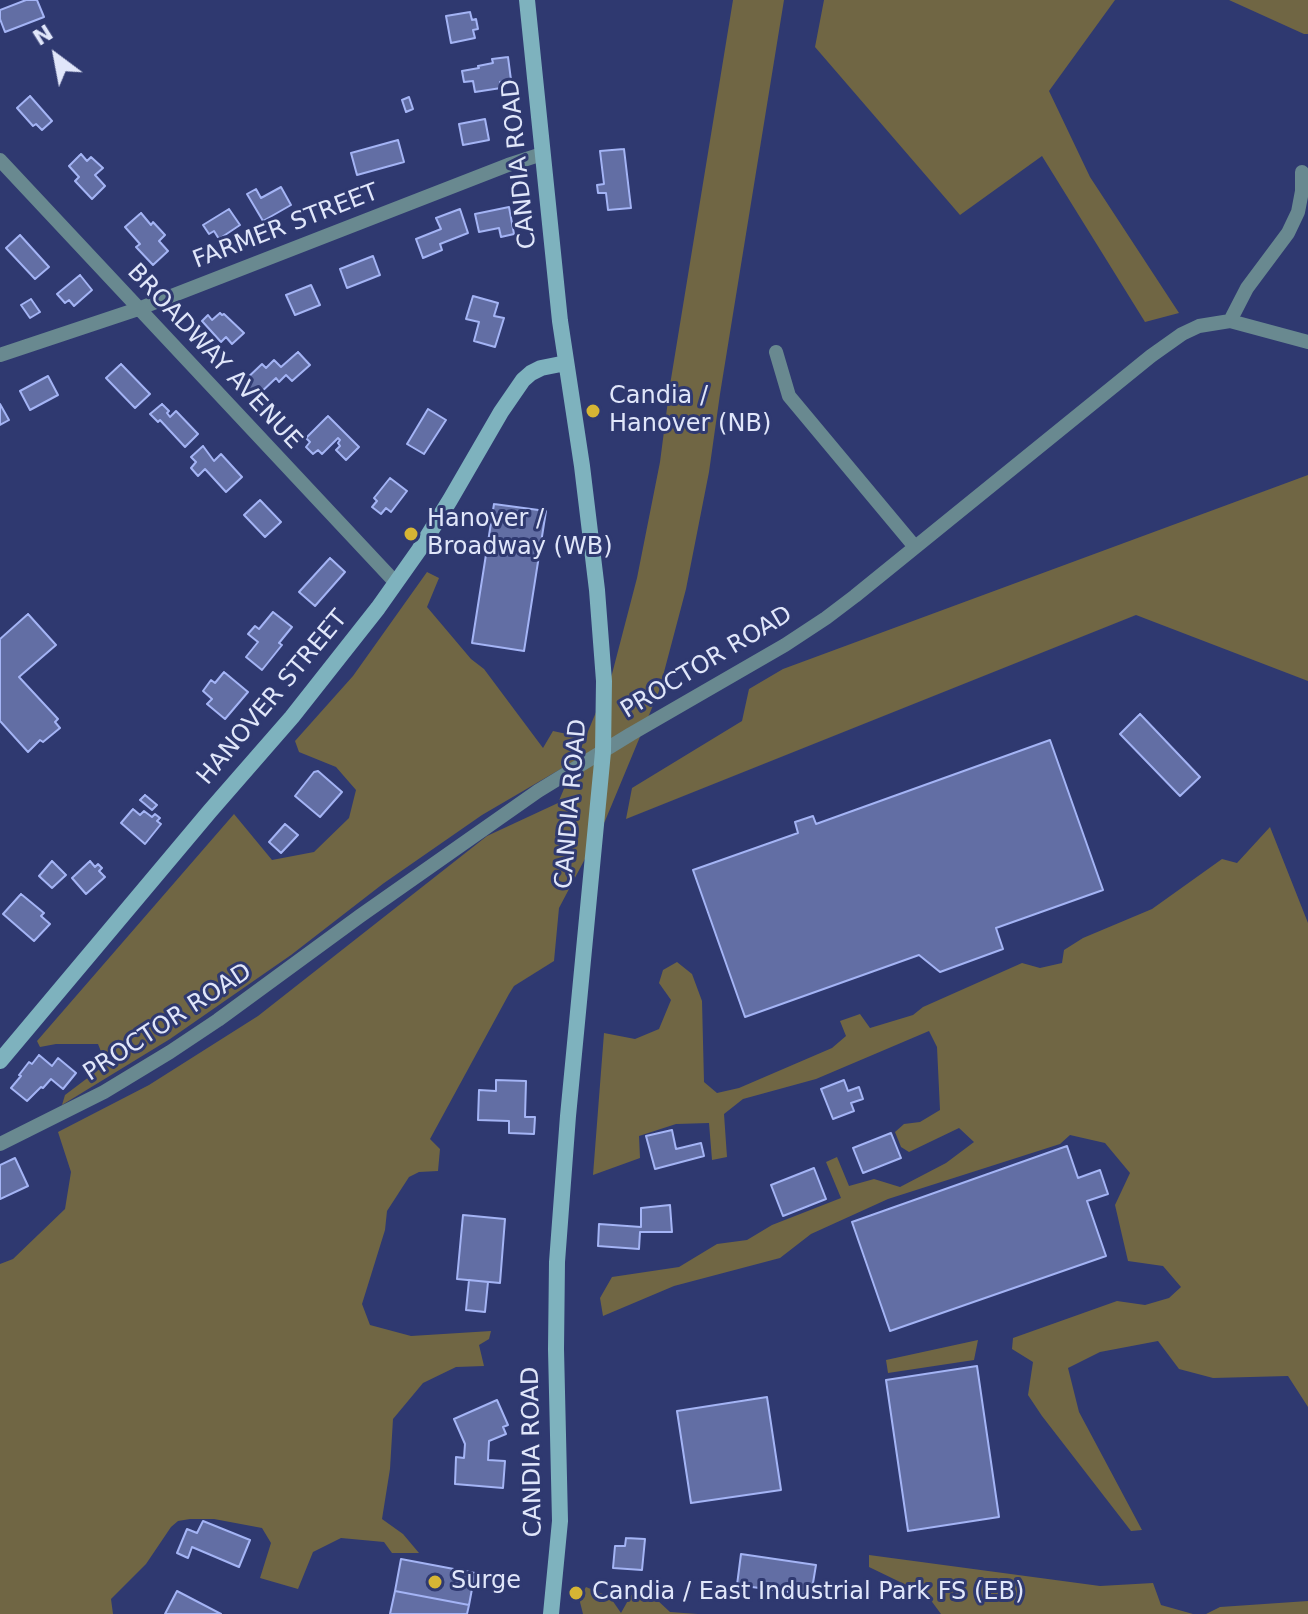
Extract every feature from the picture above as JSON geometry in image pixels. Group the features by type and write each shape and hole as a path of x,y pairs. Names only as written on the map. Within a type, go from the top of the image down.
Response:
{"main road":[{"name":"CANDIA ROAD","path":"527,0 566,363 597,590 604,681 603,752 561,1194 556,1301 560,1521 551,1614"},
{"name":"HANOVER STREET","path":"0,1061 292,717 396,583 518,387 531,373 541,368 566,363"}],"street":[{"name":"FARMER STREET","path":"0,355 138,309 542,154"},
{"name":"BROADWAY AVENUE","path":"0,160 396,583"},
{"path":"1230,321 1247,288 1288,233 1298,212 1302,172"},
{"name":"PROCTOR ROAD","path":"0,1144 104,1092 170,1052 538,791 785,645 855,596 1182,334 1199,326 1230,321 1308,342"},
{"path":"776,352 789,396 915,547"}],"shaded area":[{"path":"733,0 784,0 709,472 686,589 659,691 605,821 559,908 554,961 514,986 509,994 430,1139 440,1149 438,1171 419,1172 409,1177 387,1211 385,1230 362,1304 370,1325 411,1336 491,1331 489,1339 479,1345 484,1366 456,1367 423,1383 393,1419 390,1469 382,1519 403,1534 419,1553 392,1553 384,1542 341,1538 313,1552 298,1589 260,1578 271,1543 262,1528 214,1519 190,1519 178,1521 171,1527 146,1564 111,1599 113,1614 0,1614 0,1264 13,1259 65,1209 71,1172 58,1132 149,1085 258,1016 487,836 558,803 612,674 637,578 660,462"},
{"path":"824,0 1115,0 1049,91 1090,177 1179,313 1145,322 1042,156 960,215 815,47"},
{"path":"1229,0 1308,0 1308,34 1304,34"},
{"path":"1308,475 1308,681 1136,615 626,819 632,788 742,721 749,689 783,669"},
{"path":"427,572 439,578 427,607 471,659 484,669 543,748 553,731 576,736 576,760 482,815 170,1039 62,1105 65,1095 106,1064 98,1044 40,1047 37,1041 234,814 272,860 314,852 349,818 356,790 336,767 299,752 295,741 353,676"},
{"path":"1270,827 1308,923 1308,1407 1288,1376 1213,1378 1179,1369 1158,1341 1100,1352 1068,1368 1079,1412 1142,1530 1131,1531 1042,1416 1028,1395 1033,1362 1012,1349 1013,1338 1117,1301 1145,1305 1169,1298 1181,1287 1163,1266 1128,1261 1115,1205 1130,1173 1105,1143 1070,1135 1060,1144 888,1199 811,1234 780,1258 674,1286 603,1316 600,1298 612,1277 679,1267 717,1244 747,1240 772,1225 841,1198 826,1162 837,1157 849,1186 874,1179 900,1187 946,1163 974,1142 959,1128 909,1152 901,1147 895,1132 904,1124 920,1122 940,1110 937,1047 929,1031 816,1079 743,1099 724,1114 727,1157 712,1160 709,1123 676,1124 639,1136 640,1158 593,1175 604,1033 635,1039 659,1029 671,1000 659,983 663,970 677,962 692,974 702,1001 704,1082 717,1093 739,1088 832,1048 846,1036 840,1021 860,1014 870,1028 913,1015 923,1007 1022,963 1040,968 1062,963 1064,950 1083,938 1152,909 1222,859 1237,863"},
{"path":"978,1340 974,1360 888,1373 886,1360"},
{"path":"869,1555 1100,1586 1153,1583 1161,1605 1193,1614 941,1614 927,1595 869,1567"},
{"path":"586,1587 610,1597 621,1613 631,1595 656,1599 670,1612 698,1614 583,1614 579,1598"},
{"path":"1308,1601 1308,1614 1206,1614 1220,1607"}],"building":[{"path":"26,0 37,0 44,17 5,32 0,10"},
{"path":"470,12 472,20 476,19 478,29 473,30 475,38 451,43 446,16"},
{"path":"508,57 511,80 500,82 501,88 475,92 473,81 464,82 462,71 493,63 492,59"},
{"path":"30,96 52,121 42,130 36,124 33,126 17,108"},
{"path":"409,97 413,109 406,112 402,100"},
{"path":"485,119 489,140 463,145 459,124"},
{"path":"398,140 404,162 357,175 351,153"},
{"path":"624,149 631,208 608,210 606,193 598,193 597,185 604,184 600,151"},
{"path":"81,154 87,161 91,157 103,168 95,175 105,186 92,199 75,181 79,177 69,166"},
{"path":"281,187 291,205 263,221 247,194 256,189 261,198"},
{"path":"509,207 514,234 501,237 499,228 479,232 475,214"},
{"path":"229,209 240,225 219,239 214,231 209,234 203,225"},
{"path":"460,209 468,233 440,244 442,250 423,258 416,239 441,229 436,218"},
{"path":"141,213 165,235 159,241 168,251 153,265 136,247 140,244 125,227"},
{"path":"20,235 49,267 35,279 6,248"},
{"path":"373,256 380,275 347,288 340,269"},
{"path":"80,275 92,290 74,306 69,300 65,303 57,294"},
{"path":"311,285 320,305 295,315 286,295"},
{"path":"473,296 498,303 494,316 504,318 495,347 474,341 479,322 466,319"},
{"path":"31,299 40,312 30,318 21,305"},
{"path":"220,313 244,333 232,344 226,337 221,342 202,321 208,315 212,320"},
{"path":"298,352 310,365 292,381 286,375 279,382 276,378 257,396 243,382 262,364 266,368 274,360 281,367"},
{"path":"121,364 150,394 135,408 106,378"},
{"path":"48,376 58,395 30,410 20,391"},
{"path":"0,404 9,420 0,425"},
{"path":"162,404 170,417 176,411 198,434 185,447 160,420 158,422 150,414"},
{"path":"428,409 446,420 424,454 407,444"},
{"path":"328,416 359,447 346,460 336,450 340,446 338,438 322,454 318,450 313,454 306,447 310,442 306,438"},
{"path":"203,446 214,461 221,454 242,477 226,492 205,469 198,476 191,468 196,462 191,457"},
{"path":"390,478 407,491 391,512 386,508 381,514 372,507 377,501 374,498"},
{"path":"260,500 281,522 265,537 244,515"},
{"path":"494,504 546,511 524,651 472,643"},
{"path":"330,558 345,572 315,606 299,592"},
{"path":"273,612 292,627 262,670 246,657 258,642 248,634 255,626 259,629"},
{"path":"28,614 56,645 19,677 58,719 55,722 60,728 28,752 0,721 0,639"},
{"path":"224,672 248,692 225,719 207,704 212,699 203,691 211,680 215,683"},
{"path":"1140,714 1200,777 1180,796 1120,734"},
{"path":"1050,740 1103,890 996,928 1003,949 940,972 919,955 745,1017 693,870 798,833 795,822 813,816 816,824"},
{"path":"318,771 342,792 320,817 295,796"},
{"path":"145,795 157,805 152,810 140,800"},
{"path":"133,809 140,815 144,811 160,818 157,821 161,824 145,844 121,823"},
{"path":"285,824 298,835 281,853 269,842"},
{"path":"52,861 66,875 52,888 39,876"},
{"path":"90,861 95,867 98,864 102,868 99,871 105,877 86,894 72,878"},
{"path":"21,894 44,913 41,916 50,924 34,941 3,914"},
{"path":"39,1055 52,1066 58,1058 76,1073 63,1089 51,1079 27,1101 11,1088 29,1062 32,1064"},
{"path":"496,1080 526,1081 525,1117 535,1117 534,1134 509,1133 509,1121 478,1120 479,1090 496,1091"},
{"path":"844,1080 848,1091 859,1087 863,1099 851,1103 854,1111 833,1119 821,1089"},
{"path":"672,1130 676,1149 701,1143 704,1156 655,1169 646,1136"},
{"path":"891,1133 901,1158 863,1173 853,1148"},
{"path":"1067,1146 1078,1178 1100,1170 1108,1194 1087,1201 1106,1256 890,1331 852,1222"},
{"path":"15,1158 28,1186 0,1199 0,1165"},
{"path":"814,1168 826,1199 783,1216 771,1185"},
{"path":"670,1205 672,1232 640,1232 639,1249 598,1246 599,1224 641,1227 641,1208"},
{"path":"463,1215 505,1219 500,1283 457,1279"},
{"path":"469,1280 488,1282 485,1312 466,1310"},
{"path":"977,1366 999,1517 908,1531 886,1380"},
{"path":"767,1397 781,1490 691,1503 677,1411"},
{"path":"497,1400 508,1425 503,1427 506,1434 489,1441 488,1460 505,1461 503,1488 455,1484 456,1457 464,1458 465,1444 454,1419"},
{"path":"203,1521 250,1540 239,1567 192,1547 188,1558 177,1553 187,1529 197,1533"},
{"path":"626,1538 645,1539 642,1570 613,1568 615,1546 625,1546"},
{"path":"741,1554 816,1565 811,1595 737,1585"},
{"name":"Surge","path":"401,1559 475,1573 469,1605 395,1591"},
{"path":"177,1591 221,1614 165,1614"},
{"path":"395,1591 469,1605 467,1614 390,1614"}],"place":[{"name":"Candia / Hanover (NB)","path":"593,411"},
{"name":"Hanover / Broadway (WB)","path":"411,534"},
{"name":"Surge","path":"435,1582"},
{"name":"Candia / East Industrial Park FS (EB)","path":"576,1593"}]}
